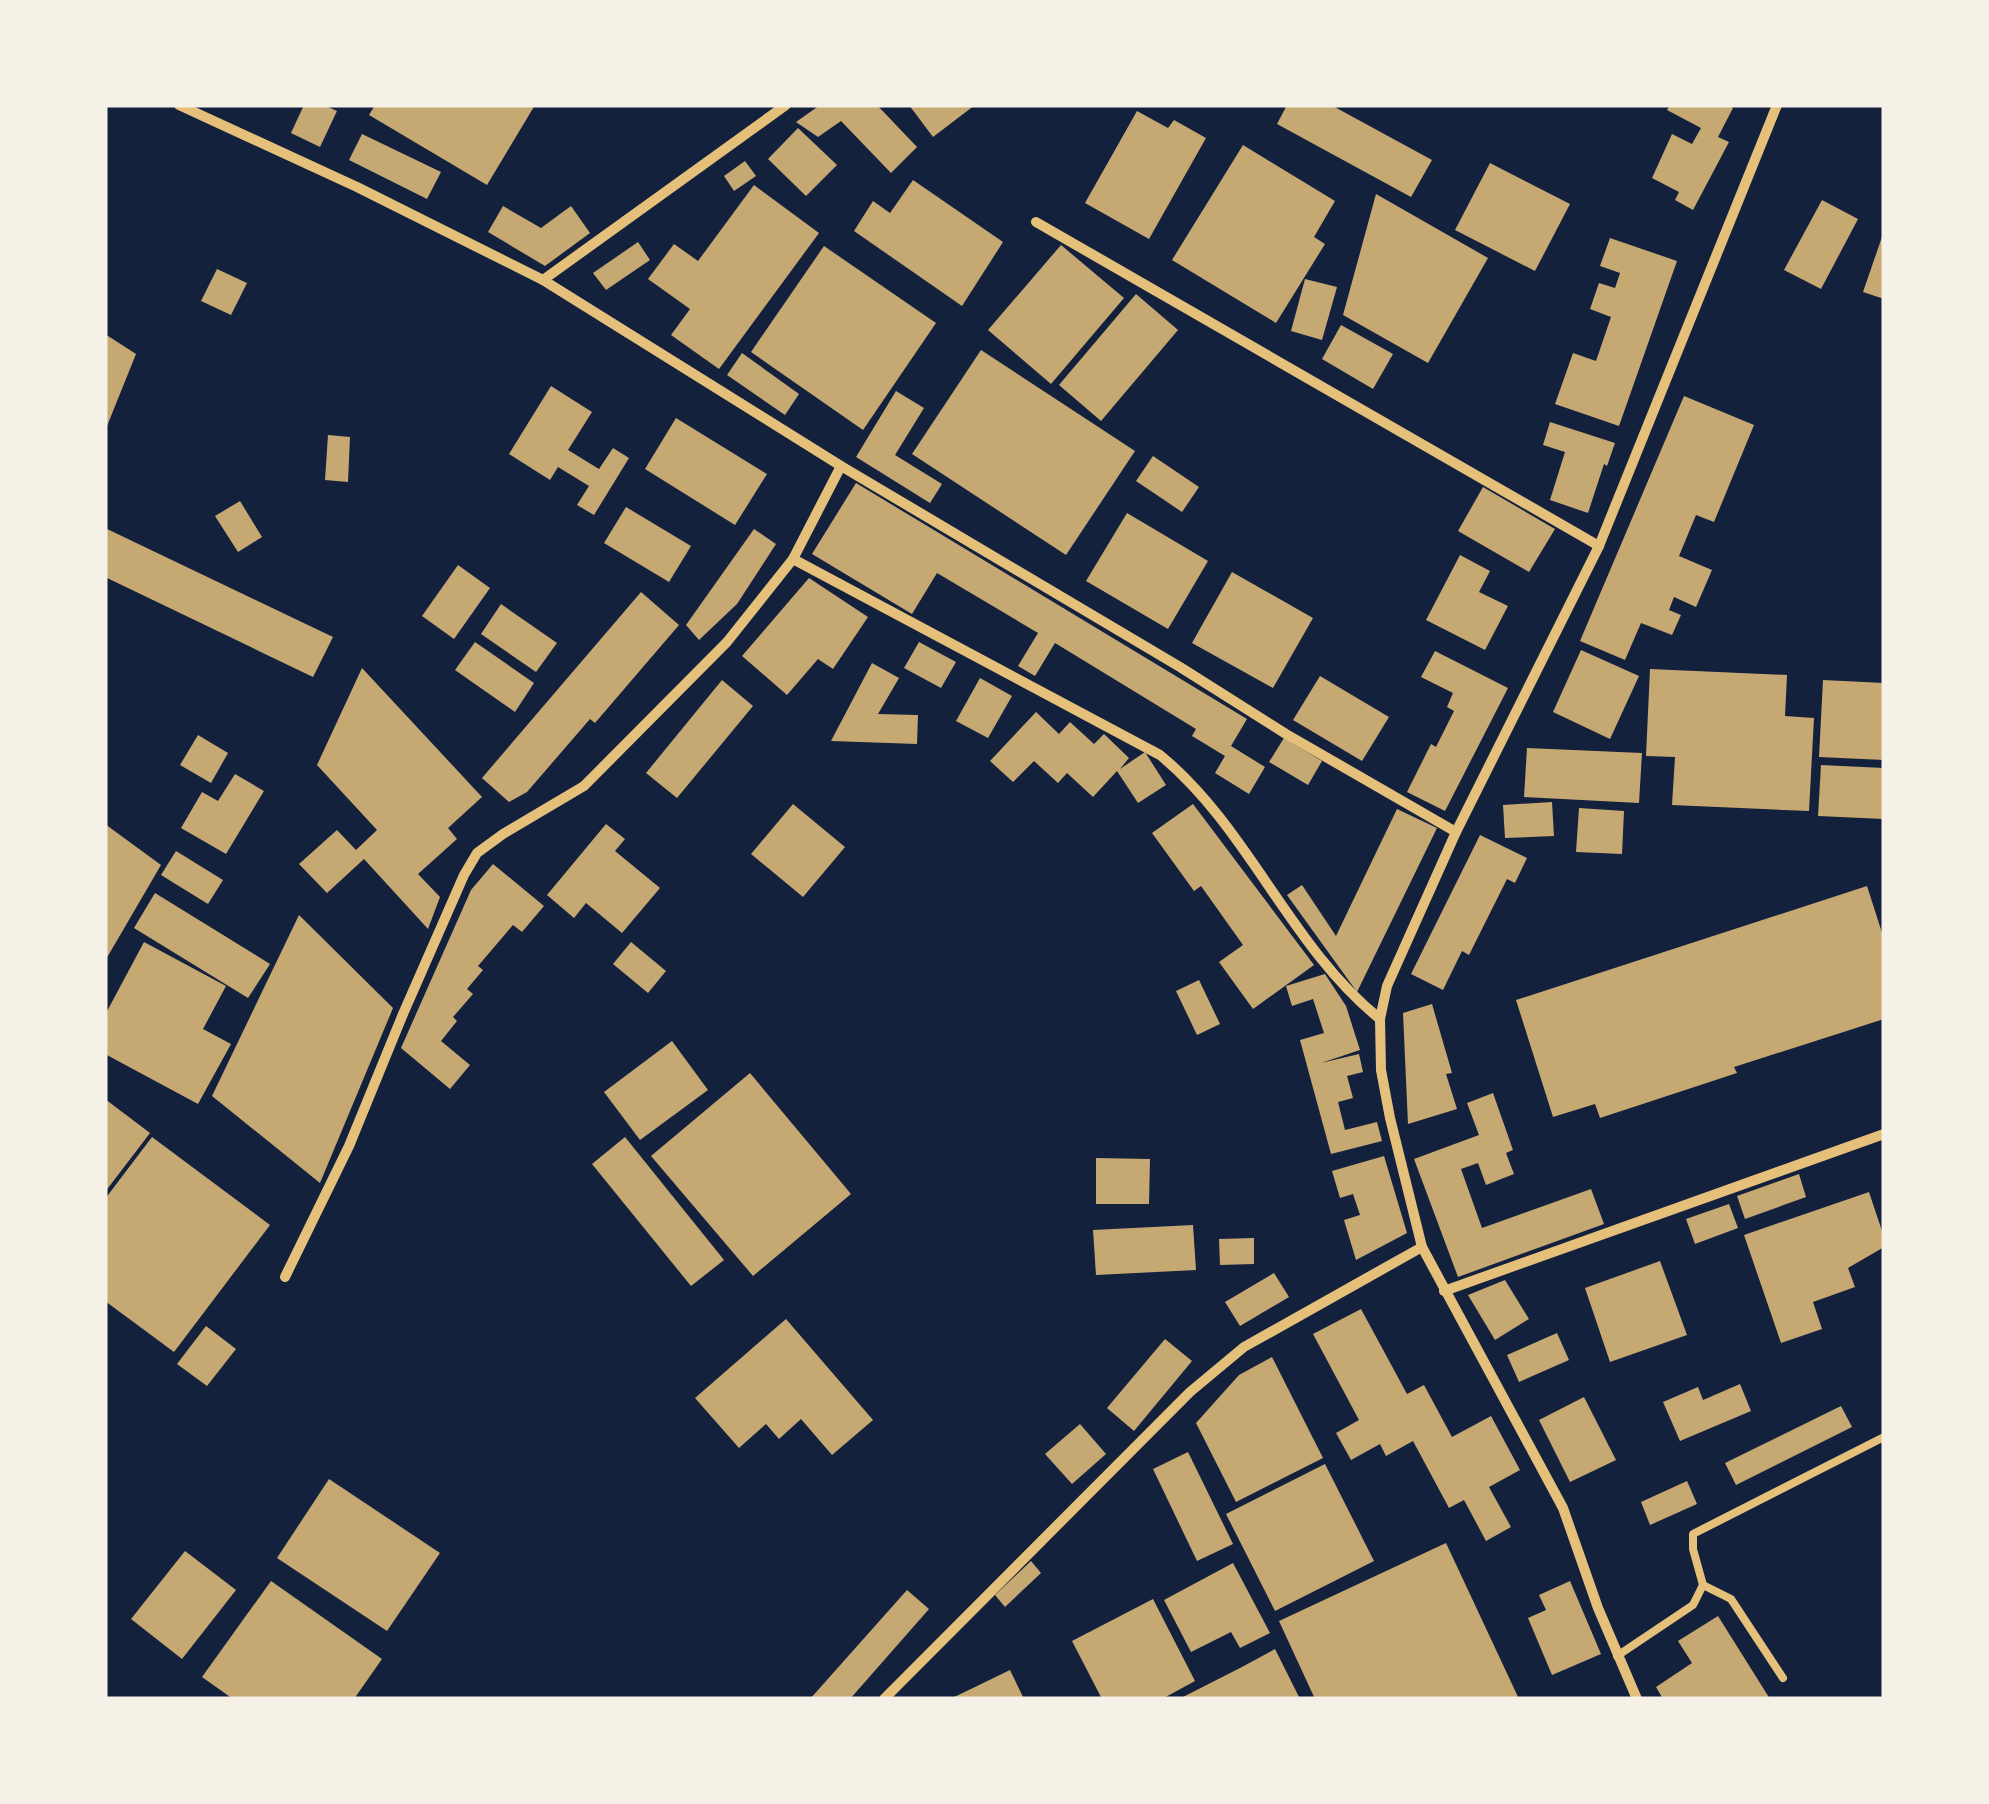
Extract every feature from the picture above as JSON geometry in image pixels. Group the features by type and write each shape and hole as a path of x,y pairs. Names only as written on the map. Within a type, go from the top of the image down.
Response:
{"street":[{"path":"179,105 357,187 544,280 841,466 1456,832"},
{"path":"544,280 786,105"},
{"path":"1637,1699 1617,1656 1563,1508 1422,1247 1381,1070 1380,1019 1387,986 1456,832 1600,546 1777,105"},
{"path":"1036,222 1600,546"},
{"path":"285,1277 349,1146 403,1014 477,854 606,768 727,642 794,560 841,466"},
{"path":"794,560 1160,755 1206,798 1347,992 1380,1019"},
{"path":"1444,1290 1884,1134"},
{"path":"884,1699 1034,1545 1244,1347 1422,1247"}],"lane":[{"path":"1617,1656 1693,1606 1703,1585 1693,1550 1693,1534 1884,1436"},
{"path":"1703,1585 1731,1599 1783,1678"}],"building":[{"path":"304,105 324,105 337,111 320,147 291,133"},
{"path":"375,105 535,105 487,185 369,115"},
{"path":"820,105 877,105 917,147 891,173 841,121 818,137 796,122"},
{"path":"909,105 975,105 933,137"},
{"path":"1287,105 1331,105 1432,160 1411,197 1277,124"},
{"path":"1670,105 1733,108 1718,137 1729,142 1693,210 1675,200 1679,192 1652,178 1672,134 1692,144 1701,128 1667,110"},
{"path":"1137,111 1168,128 1174,120 1206,138 1149,239 1085,203"},
{"path":"798,128 837,165 806,196 768,159"},
{"path":"362,134 441,172 427,199 349,160"},
{"path":"1243,145 1335,201 1314,237 1325,244 1276,323 1172,260"},
{"path":"745,161 756,176 734,191 724,176"},
{"path":"1490,163 1570,204 1535,271 1455,230"},
{"path":"913,180 1003,242 962,306 854,231 873,201 890,213"},
{"path":"754,185 819,233 719,369 671,335 690,309 648,279 674,244 698,261"},
{"path":"1376,194 1488,258 1428,363 1343,315"},
{"path":"1822,200 1858,219 1821,289 1784,270"},
{"path":"503,206 541,228 571,206 590,233 545,266 488,232"},
{"path":"1884,234 1884,299 1863,292"},
{"path":"1610,238 1677,261 1619,426 1555,404 1573,353 1596,361 1611,317 1590,309 1599,283 1615,288 1620,273 1600,266"},
{"path":"638,242 650,260 606,290 593,273"},
{"path":"1061,245 1124,298 1051,384 988,330"},
{"path":"824,246 936,323 863,430 751,352"},
{"path":"217,269 247,283 231,315 201,301"},
{"path":"1305,279 1337,287 1322,340 1291,331"},
{"path":"1136,294 1178,330 1101,421 1059,385"},
{"path":"1341,325 1393,354 1373,389 1322,359"},
{"path":"105,334 136,354 105,431"},
{"path":"981,350 1135,451 1066,555 912,454"},
{"path":"742,353 799,394 785,415 727,375"},
{"path":"551,386 592,412 568,450 599,469 613,448 629,458 594,515 577,505 589,486 558,467 550,480 509,454"},
{"path":"896,391 924,408 895,455 942,484 930,503 856,457"},
{"path":"1684,396 1754,425 1714,522 1696,515 1679,556 1712,570 1696,607 1674,597 1669,610 1681,615 1672,635 1641,623 1625,660 1580,641"},
{"path":"676,418 767,474 735,525 645,469"},
{"path":"1550,422 1615,443 1588,513 1550,500 1565,452 1543,445"},
{"path":"328,435 350,437 348,482 325,480"},
{"path":"1153,456 1199,487 1182,512 1136,481"},
{"path":"856,483 1247,719 1231,746 1265,767 1249,794 1215,773 1225,756 1192,736 1196,729 1055,643 1035,676 1018,666 1038,633 937,573 912,614 812,554"},
{"path":"1483,487 1555,529 1529,572 1458,531"},
{"path":"240,501 262,537 238,552 215,516"},
{"path":"626,507 691,546 669,582 604,543"},
{"path":"1127,513 1208,561 1168,629 1086,581"},
{"path":"105,528 333,637 313,677 105,577"},
{"path":"754,529 776,544 737,604 699,640 686,625"},
{"path":"1460,555 1490,571 1479,592 1508,606 1485,650 1426,620"},
{"path":"458,565 490,588 454,639 422,616"},
{"path":"1232,572 1313,618 1273,688 1192,643"},
{"path":"809,578 868,617 833,669 818,659 787,695 742,656"},
{"path":"641,592 679,625 595,723 590,719 527,792 509,802 482,778"},
{"path":"501,604 557,643 536,672 481,634"},
{"path":"475,642 534,683 515,712 455,670"},
{"path":"919,642 956,662 941,688 904,668"},
{"path":"1581,650 1639,676 1610,739 1553,712"},
{"path":"1435,651 1508,688 1445,811 1407,792 1431,744 1436,747 1454,711 1447,707 1453,693 1421,677"},
{"path":"872,663 899,678 878,714 918,715 917,744 831,741"},
{"path":"362,668 482,797 448,828 457,839 418,874 440,897 428,929 364,859 327,893 299,864 337,830 356,850 377,830 317,765"},
{"path":"1650,669 1787,675 1785,716 1814,718 1809,811 1672,805 1675,757 1646,756"},
{"path":"1320,676 1389,717 1362,761 1293,720"},
{"path":"980,678 1012,696 988,738 956,721"},
{"path":"722,680 753,706 677,798 646,773"},
{"path":"1823,680 1884,683 1884,760 1819,757"},
{"path":"1036,712 1059,734 1070,722 1094,744 1104,734 1129,758 1120,769 1145,752 1166,785 1138,803 1117,771 1093,797 1067,773 1058,783 1034,761 1013,782 990,761"},
{"path":"198,735 228,753 211,783 180,765"},
{"path":"1284,738 1322,761 1308,785 1269,762"},
{"path":"1527,748 1642,753 1639,803 1524,797"},
{"path":"1821,765 1884,768 1884,819 1818,816"},
{"path":"235,774 264,791 226,854 181,828 202,792 218,801"},
{"path":"1552,802 1554,836 1505,838 1503,805"},
{"path":"793,804 845,847 803,897 751,854"},
{"path":"1193,804 1314,965 1253,1009 1219,962 1243,945 1201,886 1194,891 1152,833"},
{"path":"1579,808 1624,811 1622,854 1576,852"},
{"path":"1397,809 1437,828 1357,992 1287,895 1302,885 1336,936"},
{"path":"105,824 161,865 105,961"},
{"path":"606,824 625,839 615,851 660,888 622,933 586,903 574,918 547,895"},
{"path":"1480,835 1527,858 1515,883 1507,879 1469,955 1462,951 1443,990 1411,974"},
{"path":"176,851 223,880 208,904 161,875"},
{"path":"493,864 544,906 522,932 513,925 478,966 483,970 467,989 473,994 453,1017 457,1021 441,1041 470,1065 450,1089 401,1048 471,890"},
{"path":"1867,886 1884,939 1884,1019 1734,1067 1737,1073 1600,1118 1595,1104 1553,1117 1516,1000"},
{"path":"155,893 270,964 248,998 134,928"},
{"path":"299,915 393,1008 320,1183 212,1096"},
{"path":"144,942 226,986 203,1029 231,1044 198,1104 105,1054 105,1015"},
{"path":"631,942 666,971 648,993 613,964"},
{"path":"1325,974 1346,1006 1360,1050 1321,1063 1359,1054 1363,1072 1347,1076 1353,1098 1338,1102 1345,1130 1377,1122 1382,1141 1331,1154 1300,1040 1324,1033 1313,999 1292,1006 1286,986"},
{"path":"1199,980 1220,1024 1197,1035 1176,991"},
{"path":"1432,1004 1452,1073 1446,1074 1457,1109 1408,1124 1403,1013"},
{"path":"672,1041 708,1090 640,1140 604,1092"},
{"path":"750,1073 851,1194 753,1276 651,1156"},
{"path":"1493,1093 1513,1150 1506,1153 1514,1174 1486,1185 1478,1163 1461,1169 1482,1228 1591,1189 1604,1224 1458,1277 1414,1159 1479,1135 1467,1103"},
{"path":"105,1099 150,1133 105,1192"},
{"path":"152,1137 270,1225 174,1352 105,1301 105,1199"},
{"path":"625,1137 724,1260 691,1286 592,1164"},
{"path":"1384,1156 1407,1233 1356,1260 1344,1220 1360,1215 1353,1194 1340,1198 1332,1171"},
{"path":"1096,1158 1150,1159 1149,1204 1096,1204"},
{"path":"1799,1174 1806,1197 1745,1219 1737,1196"},
{"path":"1869,1192 1884,1247 1848,1268 1855,1287 1813,1302 1822,1329 1781,1343 1744,1235"},
{"path":"1729,1204 1738,1228 1695,1244 1686,1219"},
{"path":"1193,1225 1196,1270 1096,1275 1093,1230"},
{"path":"1254,1238 1254,1264 1220,1265 1219,1239"},
{"path":"1660,1261 1687,1335 1610,1362 1585,1288"},
{"path":"1274,1273 1289,1297 1240,1326 1225,1302"},
{"path":"1505,1280 1529,1319 1495,1340 1468,1295"},
{"path":"1361,1309 1407,1394 1424,1385 1452,1437 1491,1416 1520,1470 1489,1487 1511,1527 1486,1541 1464,1500 1449,1508 1413,1441 1386,1456 1380,1444 1351,1460 1336,1433 1359,1420 1313,1334"},
{"path":"786,1319 873,1420 832,1455 801,1419 779,1439 766,1424 739,1448 695,1398"},
{"path":"206,1326 236,1349 207,1386 177,1364"},
{"path":"1557,1333 1569,1360 1519,1382 1507,1355"},
{"path":"1165,1339 1192,1361 1134,1431 1107,1408"},
{"path":"1272,1357 1323,1458 1236,1502 1196,1423 1239,1375"},
{"path":"1740,1384 1751,1411 1680,1441 1663,1402 1698,1387 1703,1400"},
{"path":"1584,1397 1616,1460 1570,1482 1539,1420"},
{"path":"1841,1406 1852,1427 1736,1485 1725,1463"},
{"path":"1080,1424 1106,1454 1072,1484 1045,1454"},
{"path":"1188,1452 1233,1544 1197,1561 1153,1469"},
{"path":"1325,1464 1374,1561 1275,1611 1226,1514"},
{"path":"329,1479 440,1553 387,1631 277,1558"},
{"path":"1687,1481 1697,1504 1650,1525 1641,1502"},
{"path":"1446,1543 1519,1699 1315,1699 1279,1621"},
{"path":"185,1551 236,1590 182,1659 131,1619"},
{"path":"1031,1561 1041,1573 1005,1607 995,1595"},
{"path":"1233,1563 1270,1633 1240,1648 1231,1632 1191,1652 1164,1600"},
{"path":"271,1581 382,1659 354,1699 233,1699 202,1677"},
{"path":"1570,1581 1601,1654 1552,1675 1528,1618 1546,1610 1539,1595"},
{"path":"907,1590 929,1609 850,1699 810,1699"},
{"path":"1153,1599 1195,1681 1162,1699 1102,1699 1072,1641"},
{"path":"1718,1616 1770,1699 1663,1699 1656,1687 1692,1663 1678,1641"},
{"path":"1275,1649 1300,1699 1179,1699 1240,1668"},
{"path":"1010,1670 1024,1699 950,1699 973,1688"}]}
